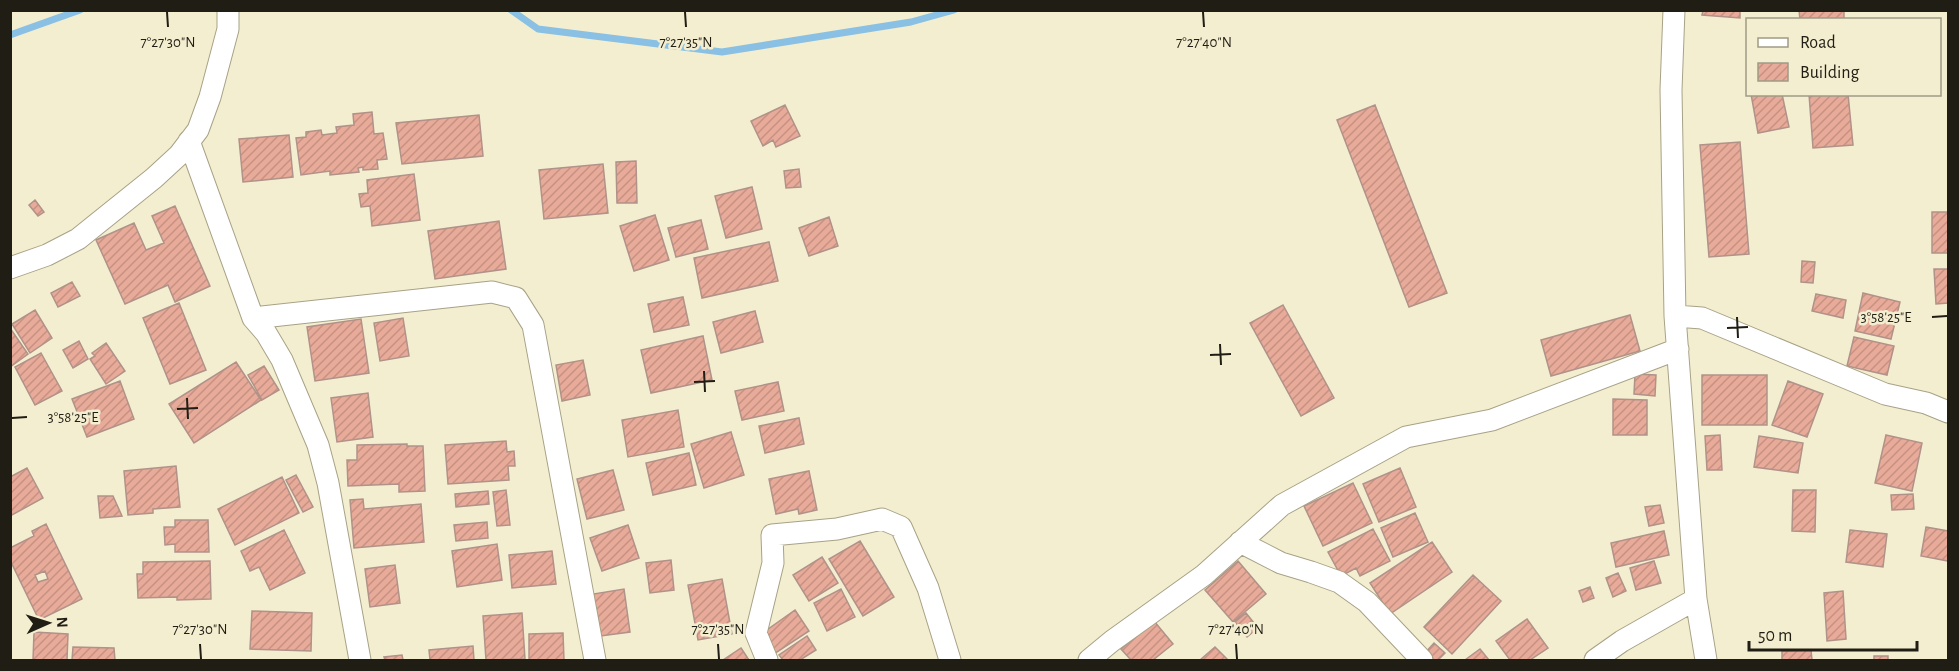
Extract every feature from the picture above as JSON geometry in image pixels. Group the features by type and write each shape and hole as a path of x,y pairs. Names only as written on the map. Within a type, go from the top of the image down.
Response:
{"street":[{"path":"10,268 48,255 78,239 179,155 198,130 210,97 228,29 228,10"},
{"path":"1674,10 1671,90 1675,316 1696,599 1706,660"},
{"path":"189,141 253,318 266,333 282,360 318,445 328,483 360,660"},
{"path":"253,318 492,292 516,298 533,325 595,660"},
{"path":"1675,316 1702,318 1885,394 1926,403 1948,412"},
{"path":"1100,657 1204,575 1282,505 1406,437 1492,420 1678,350"},
{"path":"767,660 756,633 773,563 772,535 837,529 882,519 901,527 928,588 950,660"},
{"path":"1240,542 1281,563 1340,582 1367,602 1422,660"},
{"path":"1594,660 1622,641 1696,599"}],"building":[{"path":"1703,10 1740,10 1740,18 1702,15"},
{"path":"1799,10 1844,10 1844,18 1800,18"},
{"path":"1751,96 1782,96 1789,127 1758,133"},
{"path":"1809,96 1848,96 1853,145 1813,148"},
{"path":"785,105 800,136 776,147 773,140 763,146 751,121"},
{"path":"1375,105 1447,293 1409,307 1337,120"},
{"path":"372,112 374,134 383,133 387,159 377,160 378,169 363,170 363,167 358,168 359,172 330,175 330,171 301,175 296,138 306,137 306,132 321,130 322,135 337,133 336,127 354,125 353,114"},
{"path":"479,115 483,156 402,164 396,123"},
{"path":"289,135 293,177 243,182 239,139"},
{"path":"1740,142 1749,254 1709,257 1700,145"},
{"path":"636,161 637,203 617,203 616,162"},
{"path":"603,164 608,213 544,219 539,170"},
{"path":"799,169 801,187 786,188 784,171"},
{"path":"414,174 420,220 372,226 370,206 361,207 359,194 368,193 367,180"},
{"path":"752,187 762,229 726,238 715,196"},
{"path":"35,200 44,212 38,216 29,205"},
{"path":"175,206 210,286 175,302 168,285 125,304 96,240 134,223 146,250 164,243 152,216"},
{"path":"1932,212 1948,212 1948,253 1932,253"},
{"path":"655,215 669,260 634,271 620,226"},
{"path":"829,217 838,246 809,256 799,228"},
{"path":"701,220 708,249 676,257 668,228"},
{"path":"499,221 506,269 435,279 428,231"},
{"path":"769,242 778,281 702,298 694,258"},
{"path":"1802,261 1815,262 1813,283 1801,282"},
{"path":"1934,269 1948,269 1948,303 1936,304"},
{"path":"72,282 80,296 58,307 51,293"},
{"path":"1863,293 1900,302 1891,339 1855,331"},
{"path":"1816,294 1846,300 1843,318 1812,311"},
{"path":"683,297 689,325 654,332 648,304"},
{"path":"179,303 206,370 170,384 143,318"},
{"path":"1283,305 1334,398 1301,416 1250,323"},
{"path":"35,310 52,338 30,353 12,324"},
{"path":"755,311 763,342 721,353 713,322"},
{"path":"1630,315 1640,351 1551,376 1541,340"},
{"path":"403,318 409,356 380,361 374,323"},
{"path":"361,319 369,373 315,381 307,327"},
{"path":"10,328 28,354 10,367"},
{"path":"703,336 712,380 651,393 641,350"},
{"path":"1854,337 1894,346 1887,375 1847,366"},
{"path":"79,341 88,359 73,368 63,350"},
{"path":"106,343 125,371 106,384 90,359 95,356 92,353"},
{"path":"41,353 62,391 35,405 15,367"},
{"path":"583,360 590,395 562,401 556,365"},
{"path":"236,362 261,400 194,443 169,404"},
{"path":"264,366 279,390 262,400 248,375"},
{"path":"1635,374 1656,375 1655,396 1634,394"},
{"path":"1702,375 1767,375 1767,425 1702,425"},
{"path":"120,381 134,419 87,437 72,399"},
{"path":"1788,381 1823,394 1807,437 1772,425"},
{"path":"778,382 784,411 742,420 735,391"},
{"path":"368,393 373,437 337,442 331,398"},
{"path":"1613,399 1647,400 1647,435 1613,435"},
{"path":"678,410 684,447 628,457 622,420"},
{"path":"799,418 804,444 765,453 759,426"},
{"path":"731,432 744,475 704,488 691,444"},
{"path":"1720,435 1722,470 1707,470 1705,436"},
{"path":"1886,435 1922,443 1912,491 1875,483"},
{"path":"1759,436 1803,443 1798,473 1754,467"},
{"path":"506,441 507,452 514,451 515,466 508,466 509,480 448,484 445,445"},
{"path":"407,444 407,446 423,446 425,491 399,492 399,484 348,486 347,460 357,460 357,445"},
{"path":"689,453 696,485 653,495 646,463"},
{"path":"176,466 180,507 153,509 153,513 128,515 124,471"},
{"path":"27,468 43,498 10,516 10,477"},
{"path":"1400,468 1416,507 1379,522 1363,484"},
{"path":"613,470 624,510 587,519 577,479"},
{"path":"809,471 817,510 799,514 798,509 776,514 769,479"},
{"path":"296,475 313,507 303,512 286,480"},
{"path":"282,477 299,513 235,545 218,509"},
{"path":"1353,483 1372,523 1323,546 1304,506"},
{"path":"506,490 510,525 497,526 493,492"},
{"path":"1793,490 1816,490 1815,532 1792,531"},
{"path":"488,491 489,504 456,507 455,494"},
{"path":"1913,494 1914,509 1892,510 1891,495"},
{"path":"98,496 113,496 122,516 100,518"},
{"path":"363,499 364,509 421,504 424,542 354,548 350,500"},
{"path":"1660,505 1664,523 1649,526 1645,507"},
{"path":"1415,513 1428,542 1393,557 1381,528"},
{"path":"175,520 208,520 209,552 175,552 175,544 165,545 164,527 175,527"},
{"path":"487,522 488,538 456,541 454,525"},
{"path":"46,524 82,599 39,620 10,560 10,548 34,536 32,531","holes":["45,571 48,579 38,582 35,575"]},
{"path":"628,525 639,558 602,571 590,538"},
{"path":"1926,527 1948,531 1948,561 1921,556"},
{"path":"1373,529 1390,561 1360,576 1356,568 1341,576 1328,552"},
{"path":"284,530 305,573 270,590 259,567 250,571 241,551"},
{"path":"1850,530 1887,534 1883,567 1846,562"},
{"path":"1664,531 1669,555 1616,567 1611,543"},
{"path":"860,541 894,597 863,616 829,559"},
{"path":"1432,542 1452,572 1390,614 1370,583"},
{"path":"497,544 502,580 457,587 452,551"},
{"path":"552,551 556,584 512,588 509,555"},
{"path":"822,557 838,583 809,601 793,575"},
{"path":"671,560 674,590 650,593 646,563"},
{"path":"210,561 211,599 138,598 137,574 143,574 143,562"},
{"path":"1238,561 1266,594 1233,622 1205,590"},
{"path":"1654,561 1661,583 1636,590 1630,568"},
{"path":"395,565 400,603 370,607 365,569"},
{"path":"1618,573 1626,591 1613,597 1606,578"},
{"path":"1473,575 1501,601 1452,654 1424,627"},
{"path":"722,579 732,634 698,640 688,585"},
{"path":"1590,587 1594,598 1583,602 1579,591"},
{"path":"624,589 630,632 593,637 587,595"},
{"path":"841,589 855,617 827,631 814,603"},
{"path":"1843,591 1846,639 1827,641 1824,593"},
{"path":"795,610 809,631 774,654 761,634"},
{"path":"252,611 312,613 311,651 250,649"},
{"path":"522,613 525,659 486,660 483,616"},
{"path":"1246,613 1258,628 1247,637 1235,622"},
{"path":"1527,619 1548,648 1530,660 1510,660 1496,641"},
{"path":"1154,621 1173,644 1153,660 1131,660 1121,649"},
{"path":"34,632 68,634 67,660 33,660"},
{"path":"563,633 564,660 529,660 529,634"},
{"path":"807,636 816,650 800,660 783,660 779,655"},
{"path":"1434,643 1445,653 1438,660 1434,660 1425,653"},
{"path":"473,646 474,660 430,660 429,650"},
{"path":"73,647 114,648 115,660 72,660"},
{"path":"1215,647 1228,660 1200,660"},
{"path":"741,648 749,660 723,660"},
{"path":"1480,649 1489,660 1465,660"},
{"path":"1811,650 1812,660 1782,660 1782,651"},
{"path":"402,655 403,660 385,660 384,657"},
{"path":"1874,656 1888,656 1888,660 1874,660"}],"waterway":[{"path":"10,35 80,10"},
{"path":"511,10 538,29 722,52 911,22 954,10"}]}
